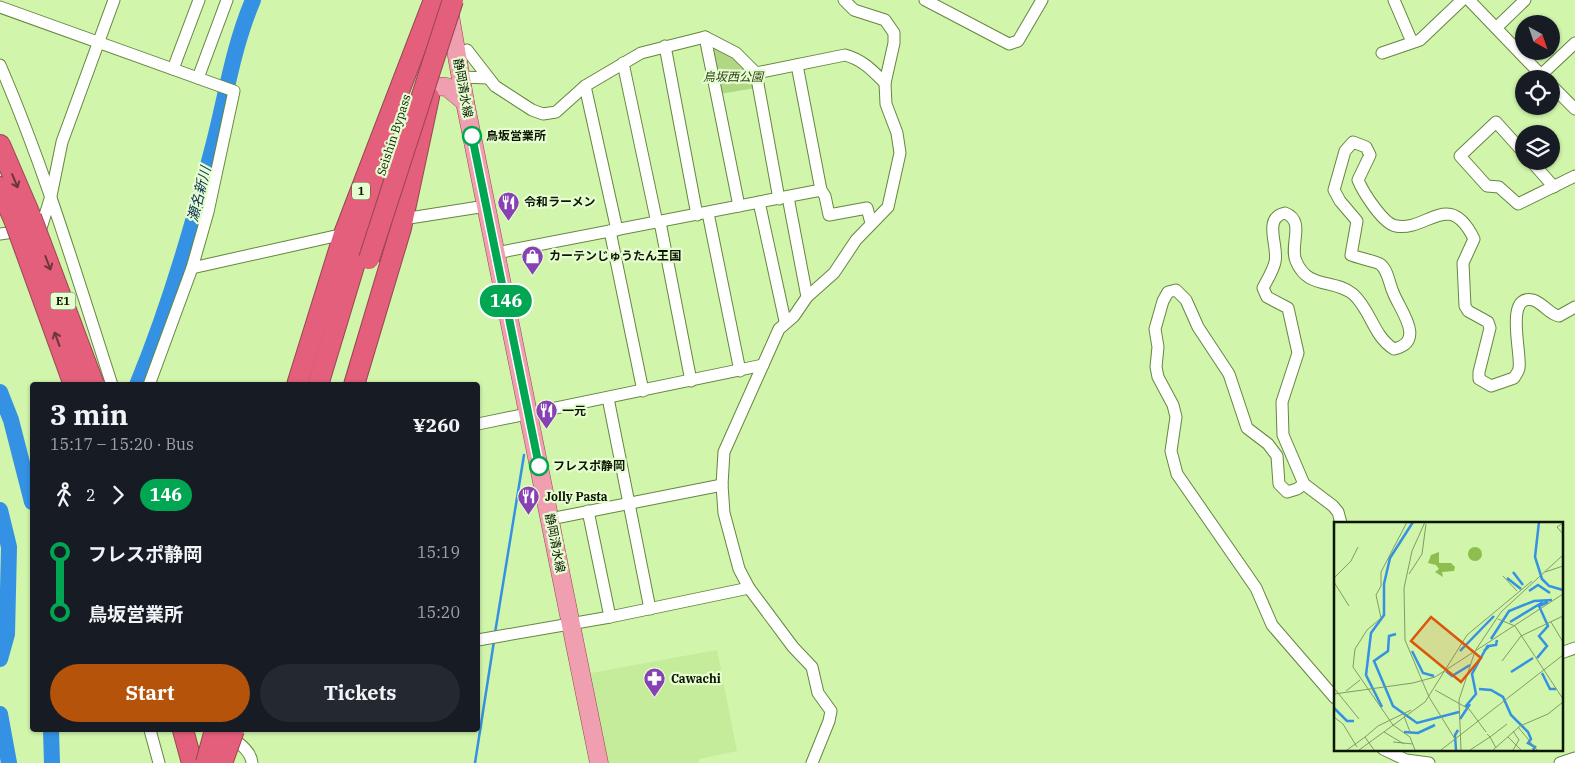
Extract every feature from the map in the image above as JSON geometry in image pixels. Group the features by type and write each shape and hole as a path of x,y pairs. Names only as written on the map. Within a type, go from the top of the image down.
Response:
{"highway":[{"name":"1","path":"298,382 344,234 434,0"},
{"name":"Seishin Bypass","path":"319,382 396,126 439,0"},
{"name":"1","path":"450,6 458,0"},
{"name":"Seishin Bypass","path":"333,382 450,6"},
{"path":"355,382 403,219 450,6"},
{"name":"E1","path":"0,145 15,225 93,382"},
{"path":"346,382 416,158"},
{"name":"1","path":"307,382 367,187 370,167"},
{"name":"E1","path":"0,187 73,382"},
{"path":"201,732 206,763"},
{"path":"190,751 206,732"},
{"path":"206,763 208,732"},
{"path":"206,763 214,732"},
{"path":"221,763 232,732"},
{"path":"229,763 232,732"}],"main road":[{"name":"静岡清水線","path":"450,6 465,102 599,763"},
{"path":"432,86 447,87 465,102"}],"street":[{"path":"15,225 41,228 51,196 62,142 114,0"},
{"path":"173,69 199,0"},
{"path":"198,78 227,0"},
{"path":"812,763 830,721 830,711 818,694 812,667 793,647 749,588 739,570 724,513 722,485 724,452 779,329 785,321 794,316 807,297 834,273 856,240 888,208 900,153 897,133 886,104 885,83 894,43 890,25 878,16 854,10 844,0"},
{"path":"925,0 1009,44 1018,41 1042,0"},
{"path":"1394,0 1412,42"},
{"path":"1382,53 1420,40 1462,0"},
{"path":"1469,0 1536,70"},
{"path":"1496,28 1525,0"},
{"path":"0,6 234,91 208,212 192,268 150,382"},
{"path":"705,37 739,206"},
{"path":"467,50 495,86 532,110 543,114 556,112 585,86 641,53 705,37 736,53 756,73 807,297"},
{"path":"1550,70 1575,44"},
{"path":"665,46 740,371"},
{"path":"756,73 845,55 858,59 868,66 885,83"},
{"path":"623,64 691,381"},
{"path":"0,65 27,128 51,196 111,382"},
{"path":"797,65 821,190 825,196 828,215 867,208 871,223"},
{"path":"462,77 488,78"},
{"path":"585,86 643,390"},
{"path":"1560,94 1575,109"},
{"path":"1515,143 1496,122 1460,156 1488,186 1499,187 1518,204 1575,176"},
{"path":"1341,522 1338,512 1333,506 1304,484 1283,435 1281,424 1286,385 1297,362 1298,353 1288,308 1267,298 1263,288 1275,263 1276,252 1272,231 1275,218 1286,213 1292,215 1296,221 1294,252 1296,261 1310,279 1317,283 1334,285 1353,294 1364,308 1382,340 1394,349 1401,347 1410,334 1410,326 1393,293 1386,272 1379,264 1350,256 1357,221 1340,201 1334,190 1345,151 1353,142 1366,147 1370,155 1358,180 1362,190 1388,224 1397,227 1410,225 1440,214 1459,218 1470,229 1474,239 1463,262 1466,306 1468,311 1488,322 1490,328 1481,358 1480,379 1492,386 1514,378 1520,368 1517,308 1520,303 1526,299 1534,300 1559,316 1575,307"},
{"path":"1539,170 1554,186"},
{"path":"496,253 821,190"},
{"path":"760,202 785,321"},
{"path":"403,219 486,206"},
{"path":"192,268 344,234"},
{"path":"1304,484 1297,489 1287,492 1279,484 1276,456 1268,444 1247,428 1222,362 1198,327 1186,300 1176,290 1168,292 1154,329 1158,347 1156,367 1158,377 1174,405 1176,417 1171,451 1177,474 1256,588 1272,624 1334,697"},
{"path":"480,424 763,366"},
{"path":"608,398 650,609"},
{"path":"550,519 722,485"},
{"path":"588,511 610,617"},
{"path":"480,640 570,622 610,617 749,588"},
{"path":"1562,653 1575,648"},
{"path":"151,732 159,763"},
{"path":"232,732 252,758 252,763"},
{"path":"1385,750 1406,760 1429,763"},
{"path":"1560,763 1575,758"}],"shaded area":[{"path":"717,650 737,751 699,759 699,763 608,763 591,673"}],"green space":[{"name":"鳥坂西公園","path":"716,46 746,69 755,88 720,94 712,50"}],"waterway":[{"name":"瀬名新川","path":"138,382 169,300 187,242 216,135 234,57 253,0"},
{"path":"0,392 11,420 30,494"},
{"path":"495,633 524,455"},
{"path":"0,510 9,547 7,634 0,659"},
{"path":"480,731 494,641"},
{"path":"0,714 9,763"},
{"path":"51,732 52,763"},
{"path":"475,763 480,732"}],"bus line":[{"name":"146","path":"472,136 539,466"}],"place":[{"name":"鳥坂営業所","path":"472,136"},
{"name":"令和ラーメン","path":"508,221"},
{"name":"カーテンじゅうたん王国","path":"533,275"},
{"name":"一元","path":"546,430"},
{"name":"フレスポ静岡","path":"539,466"},
{"name":"Jolly Pasta","path":"529,516"},
{"name":"Cawachi","path":"655,698"}]}
